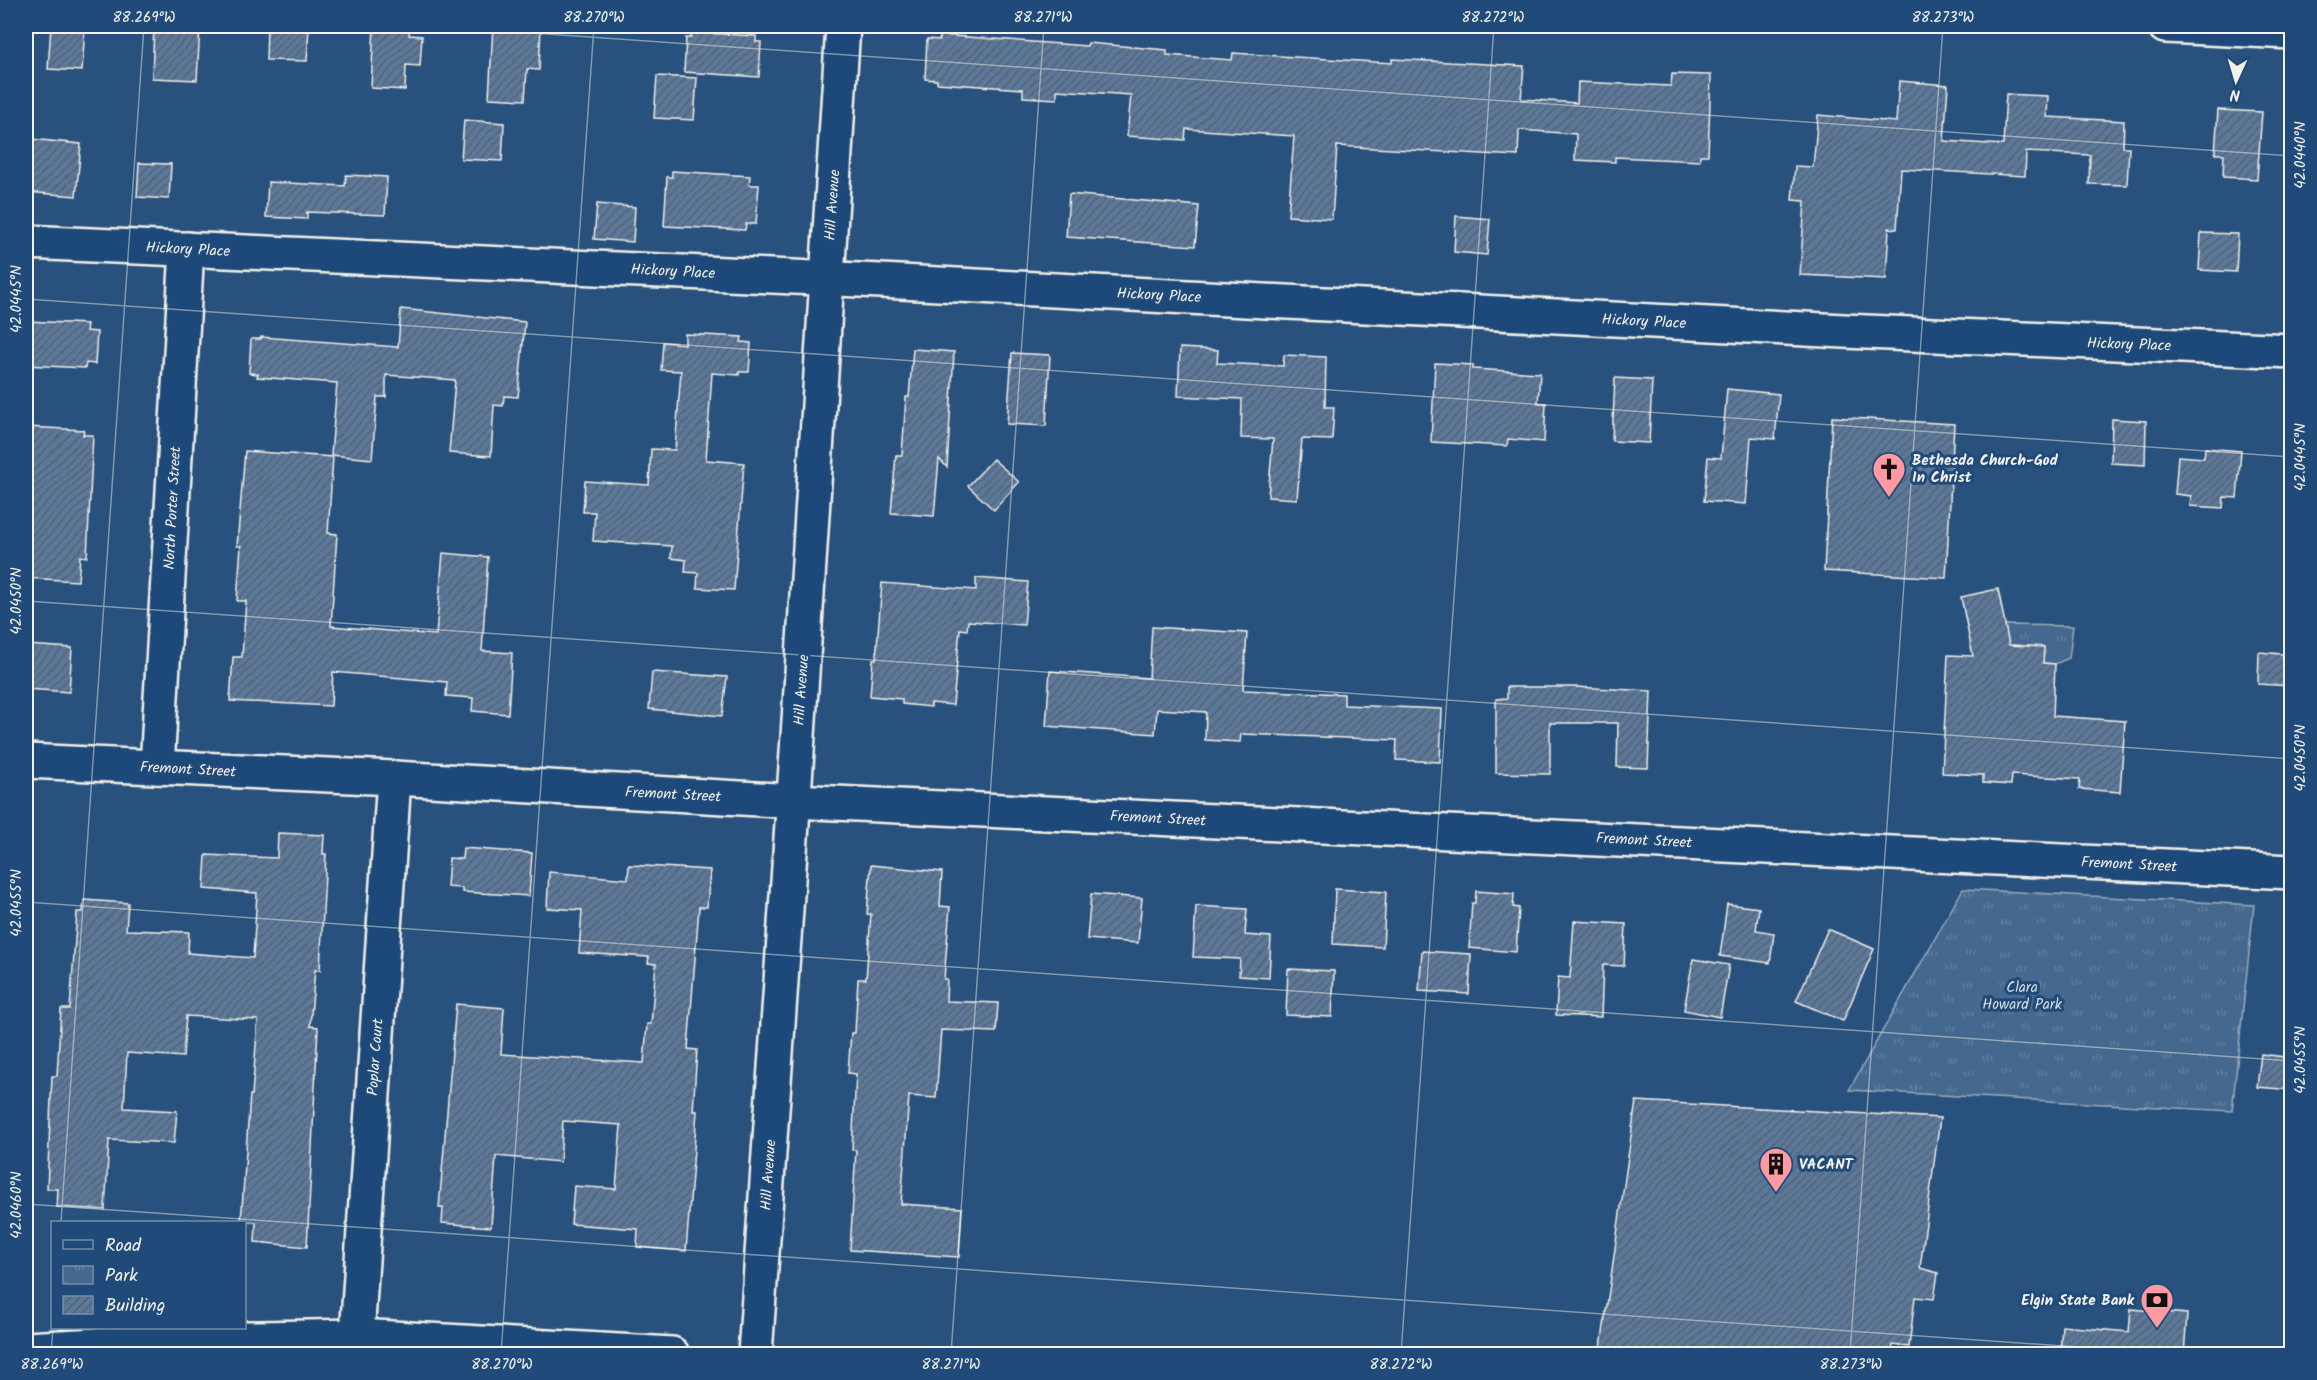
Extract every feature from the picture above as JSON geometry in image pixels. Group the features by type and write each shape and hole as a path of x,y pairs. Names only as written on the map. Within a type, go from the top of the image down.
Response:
{"street":[{"name":"Hill Avenue","path":"755,1354 794,801 843,26"},
{"path":"2165,26 2292,32"},
{"name":"Hickory Place","path":"26,242 827,278 1856,332 2292,351"},
{"name":"North Porter Street","path":"157,767 187,249"},
{"name":"Fremont Street","path":"26,761 394,778 794,801 2292,872"},
{"name":"Poplar Court","path":"357,1336 394,778"},
{"path":"26,1348 202,1339 357,1336 672,1354"}],"green space":[{"path":"2005,625 2073,626 2069,658 2055,664 2043,663 2044,647 1989,644 1987,628"},
{"name":"Clara Howard Park","path":"1963,889 2254,905 2232,1111 1849,1090"}],"building":[{"path":"51,26 85,26 82,71 48,69"},
{"path":"154,26 200,26 197,80 152,78"},
{"path":"267,26 309,26 307,61 266,60"},
{"path":"374,26 410,26 409,35 422,36 420,66 406,65 405,90 371,88"},
{"path":"493,26 541,26 539,70 527,69 525,100 489,98"},
{"path":"691,32 756,36 756,42 761,42 759,77 684,72 686,38 691,38"},
{"path":"940,35 1087,46 1088,43 1167,50 1167,55 1232,60 1233,53 1392,63 1392,59 1524,66 1521,99 1577,103 1578,82 1671,86 1672,74 1711,75 1708,155 1700,155 1700,161 1615,157 1615,162 1575,160 1576,134 1519,130 1518,156 1337,146 1332,219 1288,216 1294,136 1186,129 1185,140 1127,136 1131,95 1057,90 1057,99 1023,97 1023,89 937,83 937,80 925,79 927,39 940,40"},
{"path":"657,76 697,78 694,120 654,118"},
{"path":"1899,81 1948,85 1944,141 2003,145 2006,94 2048,96 2047,117 2124,121 2123,147 2129,147 2127,185 2089,184 2090,155 2026,152 2025,176 1901,169 1897,229 1889,228 1886,279 1800,275 1805,201 1792,200 1795,166 1813,167 1818,115 1896,122"},
{"path":"2218,110 2262,112 2257,179 2223,177 2224,154 2215,154"},
{"path":"464,120 504,123 502,161 461,159"},
{"path":"30,139 81,144 76,196 26,192"},
{"path":"139,163 171,164 169,199 137,197"},
{"path":"672,171 750,176 749,185 759,185 756,224 746,224 745,230 664,226 667,177 672,177"},
{"path":"346,175 387,177 385,215 307,212 307,219 266,217 268,182 345,186"},
{"path":"1069,194 1199,206 1195,246 1066,237"},
{"path":"597,204 635,207 633,242 594,239"},
{"path":"1456,216 1490,219 1487,255 1454,252"},
{"path":"2201,233 2238,234 2236,272 2199,270"},
{"path":"401,309 525,322 518,397 504,396 503,406 494,405 491,456 449,453 455,380 386,375 386,397 377,397 372,459 331,455 337,383 257,377 258,374 249,373 251,339 261,339 261,337 398,347"},
{"path":"26,321 87,324 86,331 97,332 95,364 86,363 85,368 26,365"},
{"path":"685,334 742,337 741,342 751,343 749,372 739,372 739,375 712,373 706,460 744,463 734,590 697,588 698,573 685,572 686,560 671,558 672,546 593,541 595,512 583,512 585,481 649,485 651,449 675,450 681,371 661,370 663,342 685,344"},
{"path":"1180,348 1218,350 1217,363 1283,366 1284,355 1326,357 1325,407 1334,407 1332,440 1302,439 1297,499 1268,497 1273,439 1241,438 1242,399 1178,396"},
{"path":"913,349 954,352 947,467 939,459 934,516 891,513 896,455 902,455 906,397 909,397"},
{"path":"1012,353 1050,355 1046,426 1007,424"},
{"path":"1435,363 1473,365 1473,369 1540,373 1538,403 1546,403 1544,442 1508,439 1507,446 1431,442"},
{"path":"1615,378 1652,380 1649,443 1612,441"},
{"path":"1727,389 1779,394 1775,439 1751,437 1746,504 1704,501 1708,457 1721,458"},
{"name":"Bethesda Church-God In Christ","path":"1832,417 1954,424 1946,578 1824,571"},
{"path":"2112,419 2146,421 2145,465 2111,463"},
{"path":"26,427 84,430 83,435 93,435 87,557 80,556 78,581 26,578"},
{"path":"2205,448 2241,451 2237,498 2224,497 2223,508 2190,506 2191,496 2175,494 2178,456 2204,458"},
{"path":"245,451 333,457 328,533 337,534 331,626 436,635 443,553 488,557 482,651 512,653 508,714 472,711 473,698 446,696 447,682 333,672 331,706 230,701 233,657 242,657 246,601 237,601 241,546 237,546"},
{"path":"993,459 1019,482 994,510 968,486"},
{"path":"976,578 1028,582 1024,625 968,621 967,630 960,629 953,705 931,703 931,707 902,704 902,699 870,696 873,659 876,659 882,583 976,590"},
{"path":"1998,589 2009,645 2044,647 2043,663 2055,664 2053,716 2125,721 2120,792 2079,789 2080,779 2012,775 2011,785 1983,783 1983,775 1942,773 1948,655 1973,656 1961,597"},
{"path":"1152,627 1247,633 1243,690 1344,694 1344,705 1442,709 1440,762 1396,760 1397,740 1241,734 1240,742 1205,740 1206,712 1157,709 1155,734 1046,726 1050,671 1149,678"},
{"path":"26,645 72,648 69,692 26,689"},
{"path":"2259,652 2292,655 2292,686 2258,684"},
{"path":"652,672 727,677 722,716 649,709"},
{"path":"1507,687 1575,687 1651,691 1648,768 1617,767 1618,723 1550,723 1550,774 1496,773 1496,699 1507,698"},
{"path":"278,833 324,835 323,854 326,854 320,970 315,970 310,1026 318,1027 307,1247 255,1242 256,1222 241,1221 258,1020 186,1016 183,1057 127,1053 124,1108 177,1111 174,1143 109,1140 105,1210 57,1207 58,1189 47,1189 52,1076 57,1076 61,1009 70,1009 77,912 83,912 84,900 128,903 126,930 189,932 188,953 253,958 257,893 204,889 206,855 277,858"},
{"path":"463,848 532,853 529,896 462,892 462,888 447,887 449,858 462,859"},
{"path":"629,865 710,870 707,907 699,907 688,1049 697,1050 693,1111 697,1111 686,1251 637,1247 638,1229 571,1224 574,1186 616,1189 621,1125 563,1121 560,1162 496,1156 491,1227 442,1223 443,1208 439,1208 456,1004 504,1008 501,1054 644,1063 647,1024 651,1024 656,964 648,963 649,957 579,953 582,910 547,908 549,872 628,879"},
{"path":"871,865 942,872 940,906 950,907 944,979 947,979 946,1001 998,1003 996,1032 941,1030 936,1098 909,1096 901,1204 962,1208 959,1257 850,1250 856,1150 852,1150 856,1074 848,1073 851,1033 855,1033 858,979 866,979 871,914 867,914"},
{"path":"1335,889 1386,892 1383,947 1333,944"},
{"path":"1476,891 1514,894 1513,907 1519,908 1516,952 1469,948 1472,903 1475,903"},
{"path":"1091,894 1142,898 1138,943 1087,939"},
{"path":"1727,904 1759,908 1756,930 1774,933 1770,963 1720,956"},
{"path":"1196,906 1247,909 1245,935 1271,937 1269,978 1239,976 1240,959 1193,957"},
{"path":"1574,921 1626,924 1624,966 1603,965 1601,1017 1556,1015 1558,977 1570,978"},
{"path":"1828,929 1874,949 1843,1021 1796,1001"},
{"path":"1422,951 1471,954 1469,994 1419,991"},
{"path":"1693,959 1729,965 1720,1017 1684,1010"},
{"path":"1288,969 1334,971 1332,1017 1286,1015"},
{"path":"2261,1054 2292,1058 2292,1090 2257,1087"},
{"name":"VACANT","path":"1636,1101 1940,1118 1920,1268 1938,1273 1934,1299 1915,1297 1909,1347 1893,1345 1892,1354 1600,1354"},
{"name":"Elgin State Bank","path":"2131,1309 2187,1314 2184,1354 2060,1354 2062,1326 2129,1332"}],"place":[{"name":"Bethesda Church-God In Christ","path":"1889,498"},
{"name":"VACANT","path":"1776,1193"},
{"name":"Elgin State Bank","path":"2157,1329"}]}
